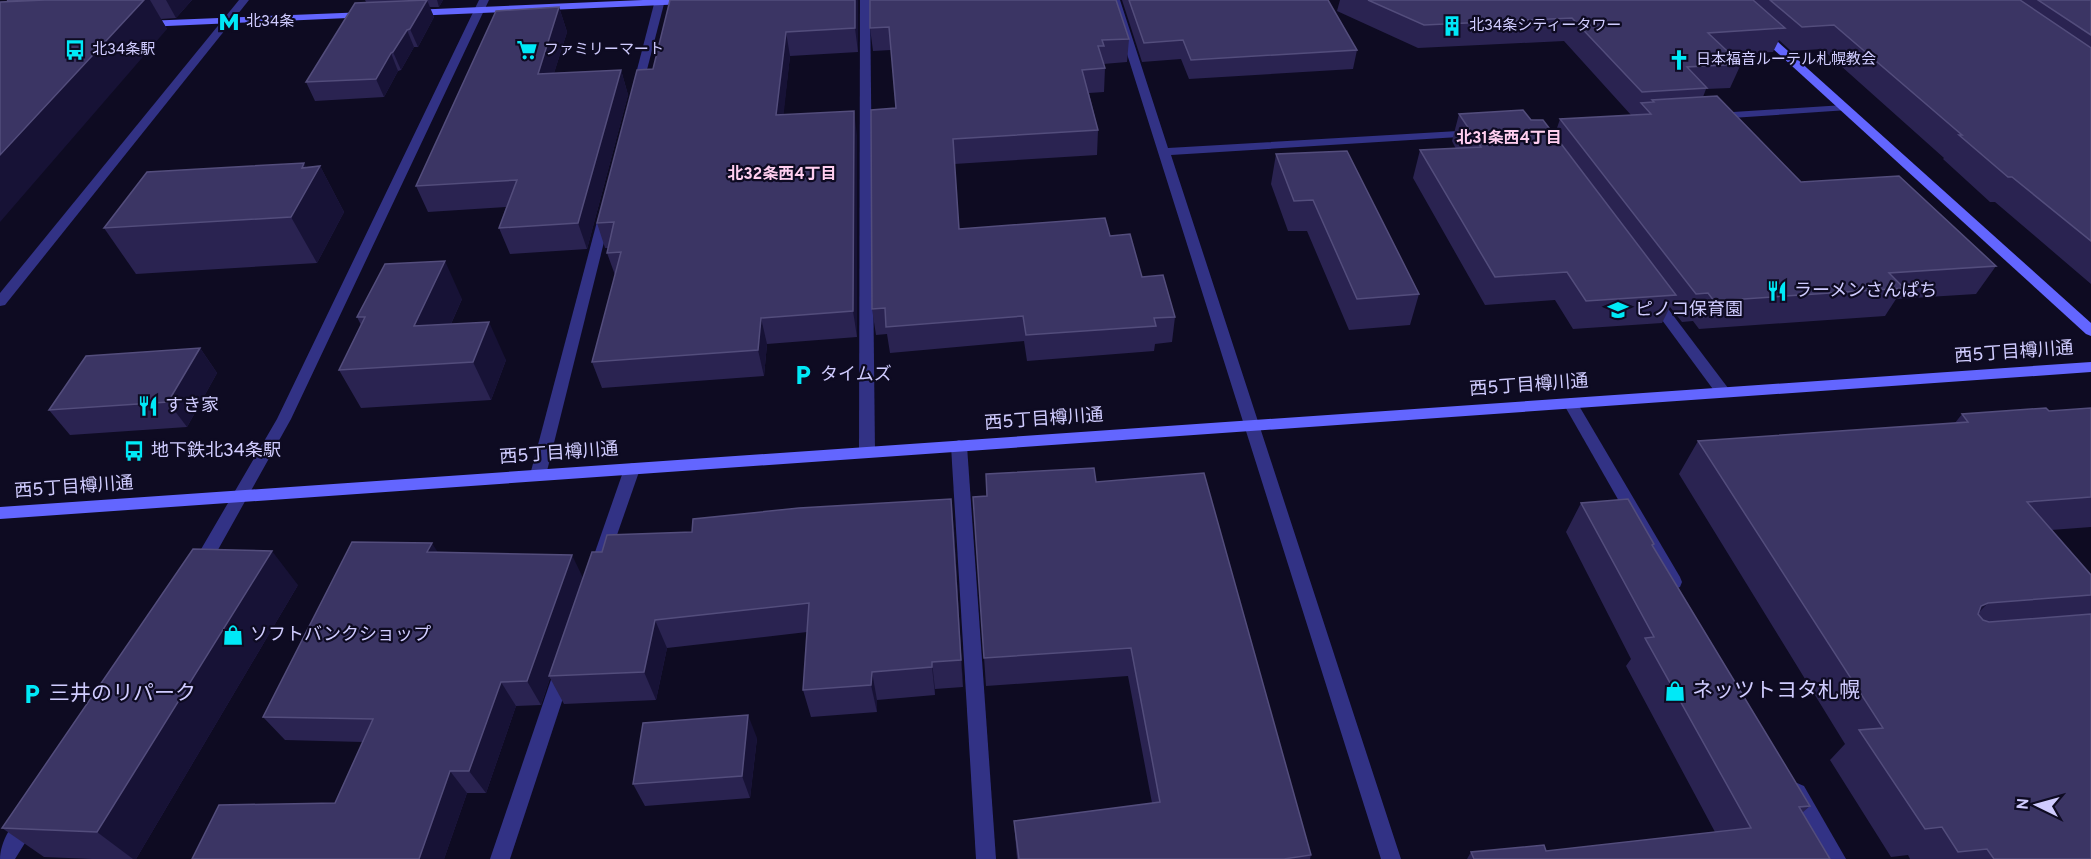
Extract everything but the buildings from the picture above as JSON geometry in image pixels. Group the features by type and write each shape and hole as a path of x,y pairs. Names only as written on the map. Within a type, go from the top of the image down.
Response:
{"street":[{"path":"0,302 244,0"},
{"path":"399,14 482,5 709,0"},
{"path":"865,0 867,452"},
{"path":"1115,0 1391,859"},
{"path":"635,98 660,1"},
{"path":"189,582 284,419 482,5"},
{"path":"137,25 376,14"},
{"path":"1750,23 2091,331"},
{"path":"1705,117 1844,108"},
{"path":"1163,152 1483,132"},
{"path":"538,475 609,201"},
{"path":"1648,291 1723,392"},
{"name":"西5丁目樽川通","path":"0,513 2091,367"},
{"path":"1570,403 1685,600"},
{"path":"959,446 986,859"},
{"path":"596,573 632,469"},
{"path":"500,859 570,650"},
{"path":"1788,776 1836,859"},
{"path":"3,859 36,810"}],"place":[{"name":"北34条","path":"229,22"},
{"name":"北34条シティータワー","path":"1452,26"},
{"name":"北34条駅","path":"75,50"},
{"name":"ファミリーマート","path":"527,50"},
{"name":"日本福音ルーテル札幌教会","path":"1679,60"},
{"name":"ラーメンさんぱち","path":"1777,291"},
{"name":"ピノコ保育園","path":"1618,310"},
{"name":"タイムズ","path":"803,375"},
{"name":"すき家","path":"148,406"},
{"name":"地下鉄北34条駅","path":"134,451"},
{"name":"ソフトバンクショップ","path":"233,635"},
{"name":"ネッツトヨタ札幌","path":"1675,691"},
{"name":"三井のリパーク","path":"32,694"}],"district":[{"name":"北31条西4丁目","path":"1509,139"},
{"name":"北32条西4丁目","path":"782,175"}]}
